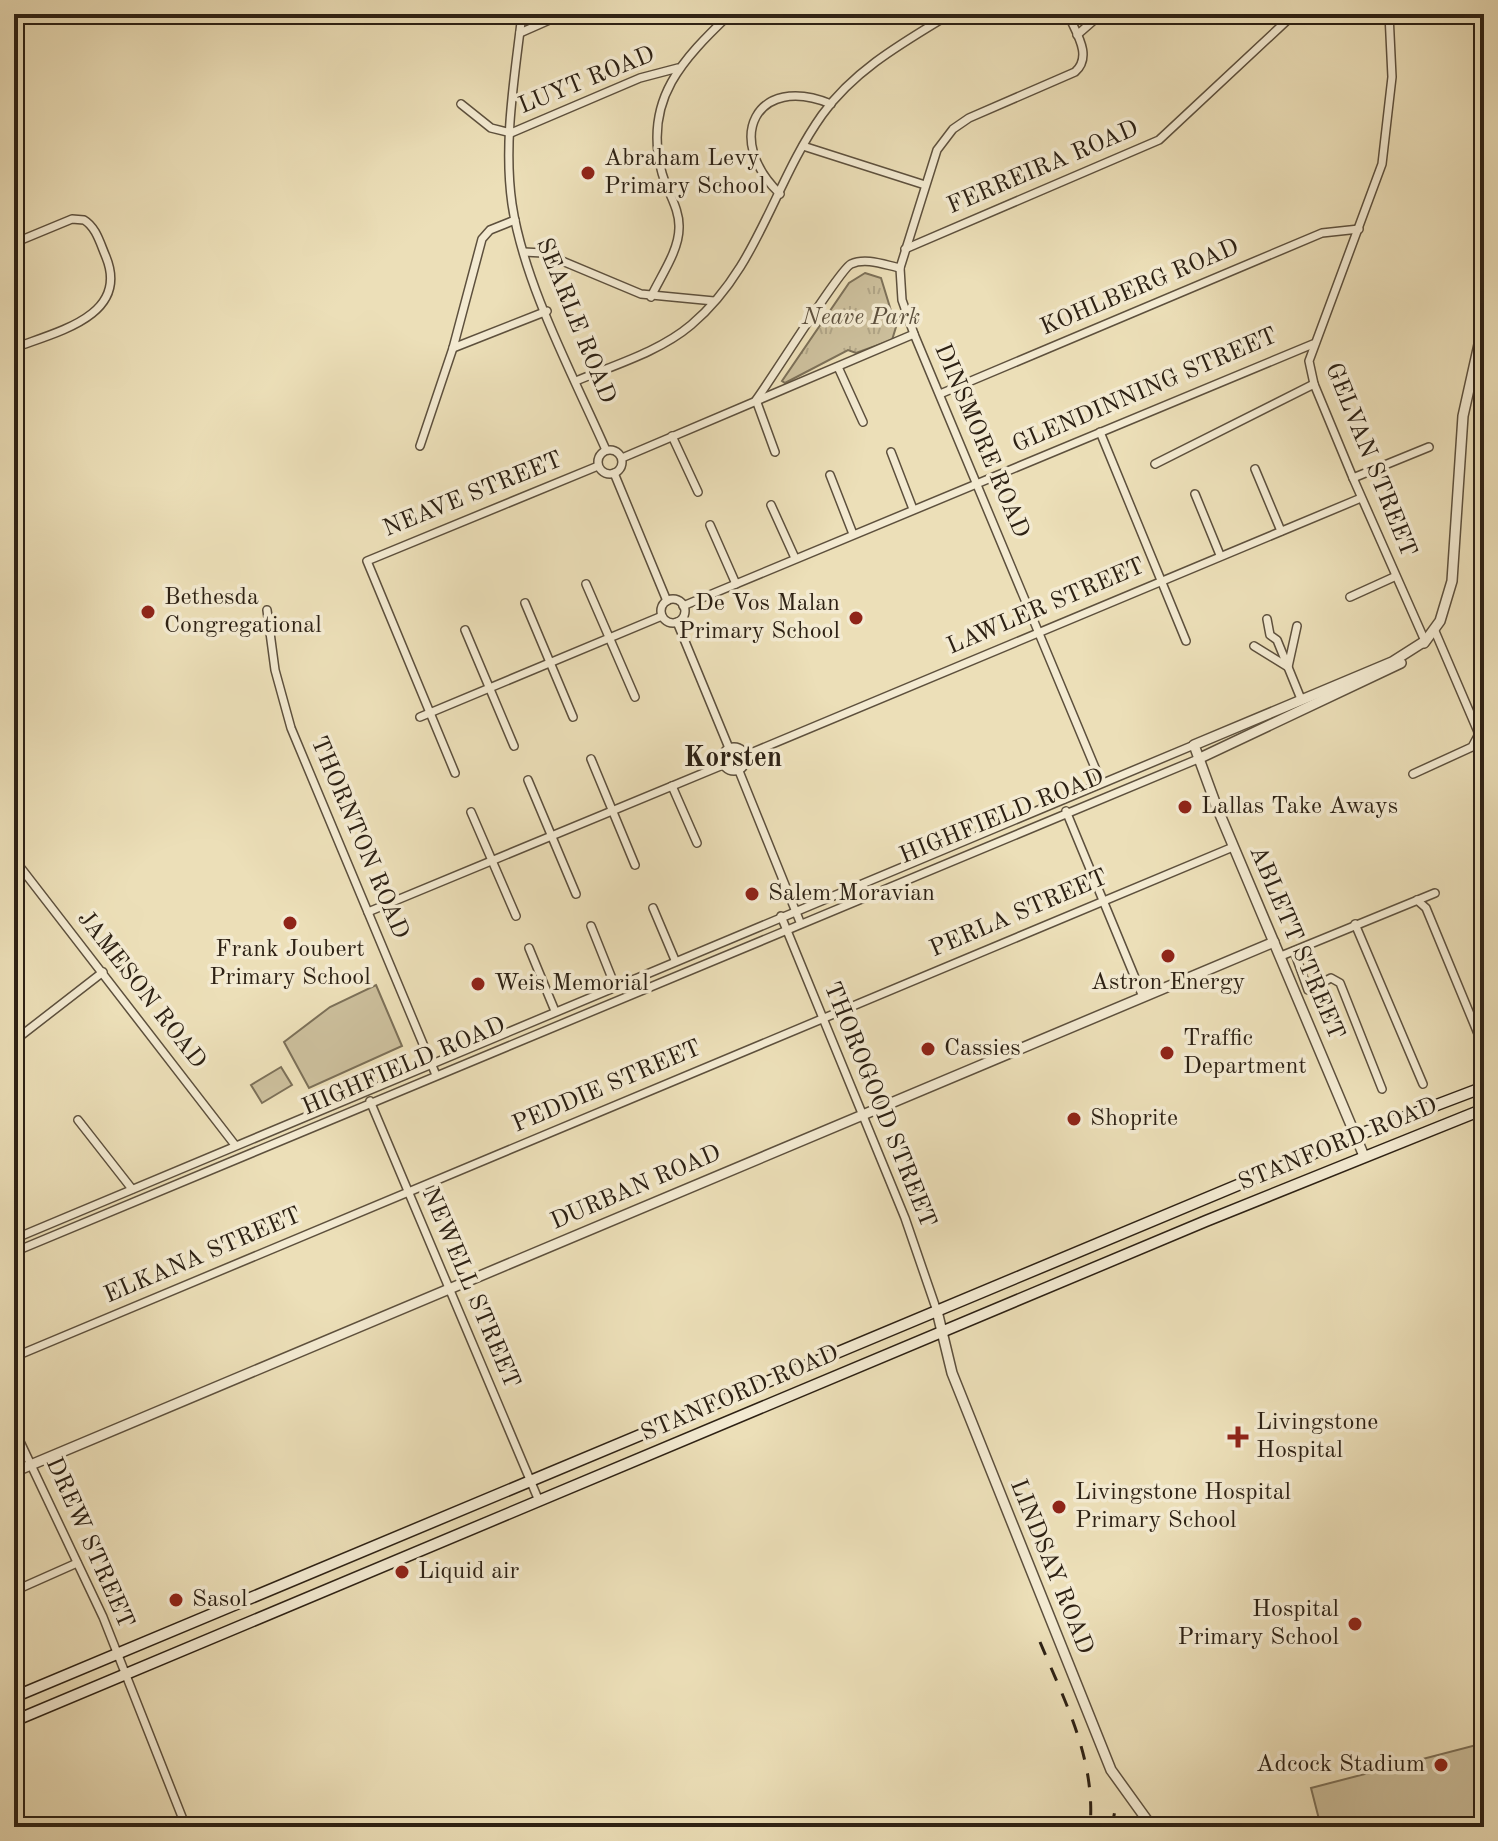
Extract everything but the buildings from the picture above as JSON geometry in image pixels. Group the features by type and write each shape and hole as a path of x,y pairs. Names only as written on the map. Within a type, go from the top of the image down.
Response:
{"main road":[{"name":"STANFORD ROAD","path":"14,1697 1355,1136 1484,1087"},
{"name":"STANFORD ROAD","path":"14,1721 940,1332 1484,1109"}],"street":[{"name":"SEARLE ROAD","path":"522,14 509,175 515,220 547,311 606,450"},
{"path":"520,33 563,14"},
{"path":"651,297 679,230 661,171 657,140 664,98 678,68 730,14"},
{"path":"576,381 676,335 714,301 743,267 803,146 831,104 870,66 950,14"},
{"path":"1068,14 1077,35 1101,14"},
{"name":"FERREIRA ROAD","path":"905,249 1151,145 1177,127 1294,14"},
{"name":"GELVAN STREET","path":"1389,14 1392,77 1382,164 1309,361 1314,384 1423,643"},
{"name":"DINSMORE ROAD","path":"1077,35 1085,56 1079,70 957,125 937,150 900,268 902,300 914,334 1101,782"},
{"name":"LUYT ROAD","path":"511,133 640,78 678,68"},
{"path":"780,194 753,159 749,135 755,119 768,104 788,98 814,97 831,104"},
{"path":"461,104 491,128 511,133"},
{"path":"803,146 925,185"},
{"path":"14,243 72,219 84,220 92,225 113,277 108,296 83,319 14,348"},
{"path":"420,446 453,348 482,239 490,230 515,220"},
{"name":"KOHLBERG ROAD","path":"940,394 1322,233 1359,229"},
{"path":"524,252 543,253 651,297 714,301"},
{"path":"756,400 812,322 842,270 863,261 900,268"},
{"path":"453,348 547,311"},
{"path":"1423,643 1434,629 1447,602 1452,581 1463,416 1484,322"},
{"path":"622,458 914,334"},
{"name":"GLENDINNING STREET","path":"683,606 1313,344"},
{"path":"838,367 863,422"},
{"path":"1155,464 1314,384"},
{"path":"756,400 775,452"},
{"path":"1100,432 1186,641"},
{"path":"672,436 698,492"},
{"path":"1353,478 1429,447"},
{"path":"606,450 617,451 622,458 622,465 614,473 605,473 598,466 598,458 606,450"},
{"path":"891,452 913,509"},
{"name":"NEAVE STREET","path":"430,713 366,565 368,559 598,466"},
{"path":"1255,469 1281,531"},
{"path":"614,473 667,601"},
{"path":"830,475 853,534"},
{"path":"1195,494 1220,555"},
{"name":"LAWLER STREET","path":"746,755 1361,498"},
{"path":"771,505 795,558"},
{"path":"710,525 736,584"},
{"path":"1350,597 1394,577"},
{"path":"586,584 635,697"},
{"path":"677,600 683,606 684,616 677,622 667,622 662,616 662,607 667,601 677,600"},
{"path":"525,603 573,717"},
{"name":"THORNTON ROAD","path":"267,610 275,670 291,728 436,1075"},
{"path":"420,717 662,616"},
{"path":"1267,619 1271,628 1279,631 1277,640 1301,699"},
{"path":"677,622 729,748"},
{"path":"1288,667 1297,626"},
{"path":"1413,774 1472,747 1479,734 1434,629"},
{"path":"465,630 514,746"},
{"name":"HIGHFIELD ROAD","path":"14,1239 1392,662 1423,643"},
{"name":"HIGHFIELD ROAD","path":"14,1252 785,928 1198,759 1395,667 1423,643"},
{"path":"1254,646 1288,667"},
{"path":"430,713 455,773"},
{"name":"ABLETT STREET","path":"1194,745 1233,847 1364,1156"},
{"path":"729,748 739,748 746,755 746,765 739,771 730,771 723,765 723,753 729,748"},
{"path":"591,759 635,865"},
{"path":"368,912 723,765"},
{"path":"739,771 800,922"},
{"path":"528,780 576,894"},
{"path":"672,786 697,843"},
{"path":"1066,811 1143,997"},
{"path":"471,812 516,916"},
{"name":"PERLA STREET","path":"821,1019 1233,847"},
{"name":"JAMESON ROAD","path":"14,860 235,1145"},
{"path":"843,890 849,902"},
{"path":"1281,956 1435,893"},
{"path":"1417,900 1426,908 1479,1036"},
{"path":"653,908 675,960"},
{"name":"THOROGOOD STREET","path":"781,916 905,1218 937,1311"},
{"path":"1355,924 1423,1084"},
{"path":"591,926 615,986"},
{"name":"DURBAN ROAD","path":"14,1472 862,1115 919,1095 1274,942"},
{"path":"529,948 555,1011"},
{"path":"1294,951 1308,990 1331,978 1340,983 1382,1089"},
{"path":"15,1038 103,972"},
{"name":"PEDDIE STREET","path":"407,1192 821,1019"},
{"name":"NEWELL STREET","path":"366,1091 539,1501"},
{"path":"78,1120 132,1189"},
{"name":"ELKANA STREET","path":"14,1357 407,1192"},
{"name":"LINDSAY ROAD","path":"937,1311 952,1373 1115,1779 1152,1827"},
{"name":"DREW STREET","path":"14,1429 117,1655 186,1827"},
{"path":"14,1591 77,1563"}],"green space":[{"name":"Neave Park","path":"865,273 881,278 896,327 892,340 856,353 848,350 785,383 782,381 849,283"},
{"path":"376,985 402,1046 309,1088 284,1042 330,1007"},
{"path":"281,1067 292,1085 262,1103 251,1085"},
{"name":"Adcock Stadium","path":"1484,1743 1484,1827 1321,1827 1311,1788"}],"railway":[{"path":"1040,1642 1077,1732 1088,1778 1090,1827"},
{"path":"1112,1827 1116,1804"}],"place":[{"name":"Abraham Levy Primary School","path":"588,173"},
{"name":"Bethesda Congregational","path":"148,612"},
{"name":"De Vos Malan Primary School","path":"856,618"},
{"name":"Lallas Take Aways","path":"1185,807"},
{"name":"Salem Moravian","path":"752,894"},
{"name":"Frank Joubert Primary School","path":"290,923"},
{"name":"Astron Energy","path":"1168,956"},
{"name":"Weis Memorial","path":"478,984"},
{"name":"Cassies","path":"928,1049"},
{"name":"Traffic Department","path":"1167,1053"},
{"name":"Shoprite","path":"1074,1119"},
{"name":"Livingstone Hospital","path":"1238,1437"},
{"name":"Livingstone Hospital Primary School","path":"1059,1507"},
{"name":"Liquid air","path":"402,1572"},
{"name":"Sasol","path":"176,1600"},
{"name":"Hospital Primary School","path":"1355,1624"},
{"name":"Adcock Stadium","path":"1441,1765"}],"district":[{"name":"Korsten","path":"733,759"}]}
